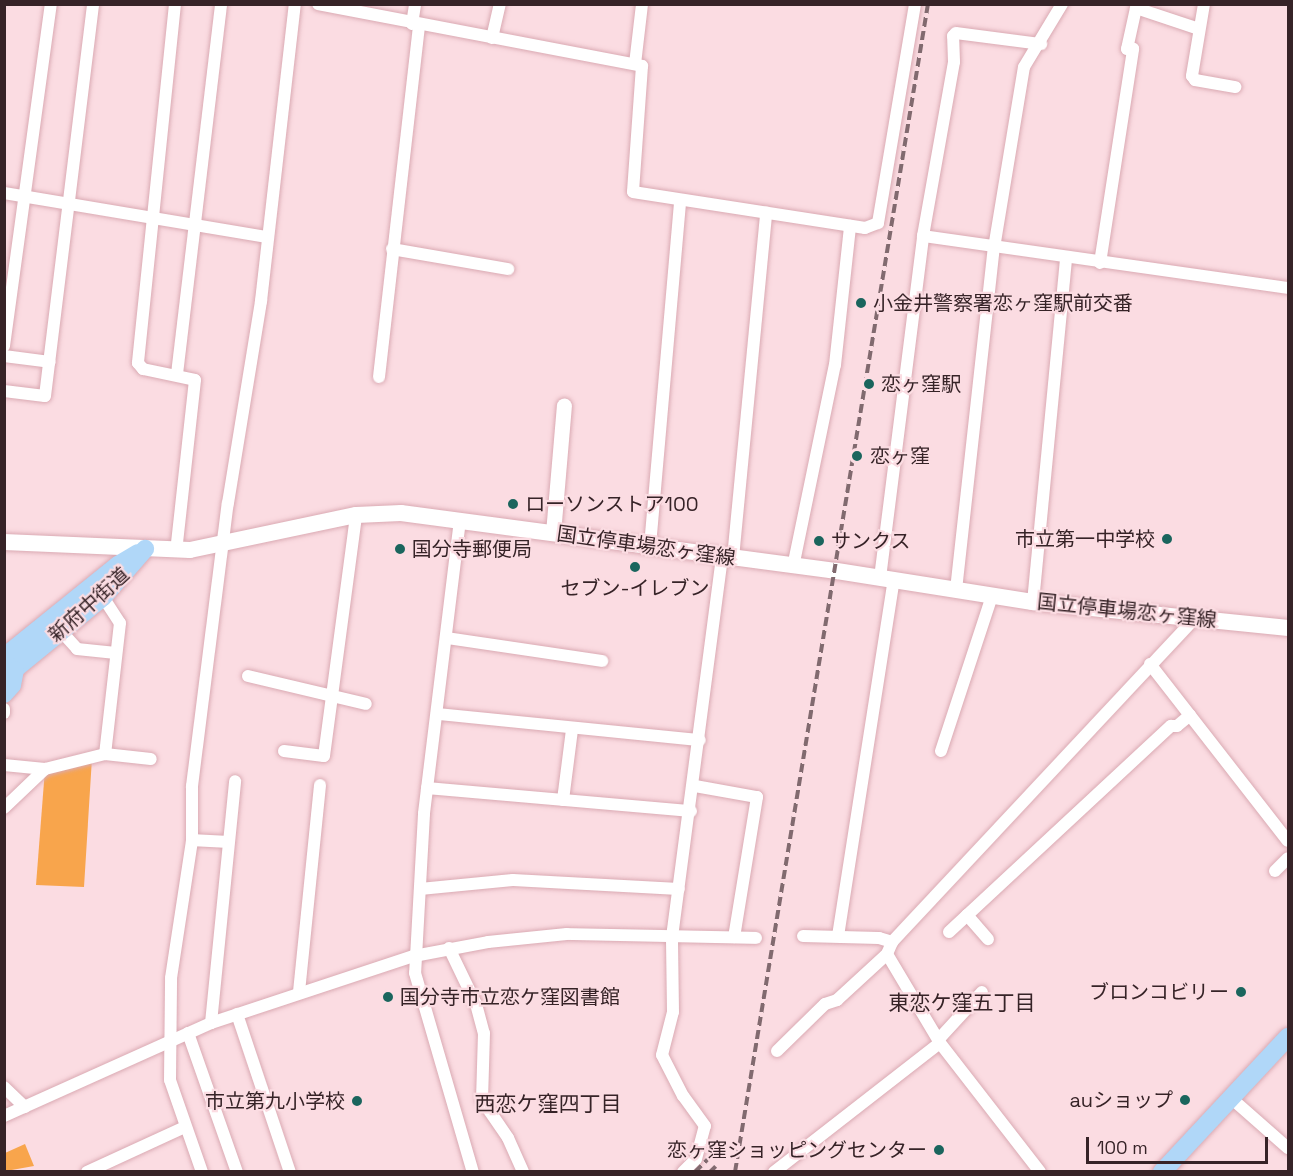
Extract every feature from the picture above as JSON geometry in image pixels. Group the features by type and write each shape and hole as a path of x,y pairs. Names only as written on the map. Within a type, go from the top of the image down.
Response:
{"main road":[{"name":"国立停車場恋ヶ窪線","path":"4,542 176,550 223,546 356,515 401,513 887,579 1034,602 1288,628"},
{"name":"新府中街道","path":"8,668 61,631 103,597 145,549"},
{"name":"新府中街道","path":"8,668 118,565 145,549"},
{"path":"4,694 12,685 8,668"},
{"path":"1162,1172 1288,1037"}],"street":[{"path":"4,346 51,4"},
{"path":"4,391 45,396 93,4"},
{"path":"175,4 138,363 142,369 177,374 195,380 176,550"},
{"path":"177,374 221,4"},
{"path":"202,1172 170,1080 168,1041 171,978 192,840 192,786 267,237 295,4"},
{"path":"318,4 366,9 415,25 642,66 633,192 873,228 878,223 915,4"},
{"path":"379,377 415,25 415,4"},
{"path":"492,38 500,4"},
{"path":"635,64 642,4"},
{"path":"956,590 994,248 1024,67 1041,44 1062,4"},
{"path":"1204,4 1192,76 1195,80 1235,87"},
{"path":"1100,263 1133,49 1127,49 1136,8 1199,29"},
{"path":"838,936 887,579 923,236 954,62 953,36 956,33 1041,44"},
{"path":"4,193 267,237"},
{"path":"650,546 680,200"},
{"path":"683,1172 696,1159 705,1126 683,1096 662,1055 673,1012 672,937 728,558 766,213"},
{"path":"793,567 835,365 850,226"},
{"path":"923,236 1066,259 1288,288"},
{"path":"392,249 508,269"},
{"path":"1034,602 1066,259"},
{"path":"4,356 50,362"},
{"path":"553,533 564,405"},
{"path":"284,751 324,756 330,694 356,515"},
{"path":"460,520 438,714 427,788 414,956 415,973 473,1172"},
{"path":"941,751 992,596"},
{"path":"103,597 118,618 105,754"},
{"path":"777,1051 825,1004 837,1000 889,948 1150,664 1196,618"},
{"path":"61,631 77,649 116,653"},
{"path":"447,638 602,661"},
{"path":"1150,664 1288,841"},
{"path":"248,676 366,704"},
{"path":"438,714 572,730 700,740"},
{"path":"949,932 1171,726 1177,726 1190,715"},
{"path":"563,800 572,730"},
{"path":"4,765 45,769 105,754 151,759"},
{"path":"4,808 45,769"},
{"path":"212,1023 235,781"},
{"path":"299,992 320,785"},
{"path":"695,786 757,797 734,937"},
{"path":"427,788 691,811"},
{"path":"192,840 228,842"},
{"path":"1275,871 1288,858"},
{"path":"420,889 513,880 680,889"},
{"path":"967,915 988,939"},
{"path":"4,1116 212,1023 299,992 414,956 449,948 567,934 756,938"},
{"path":"803,936 879,938 889,948 939,1041 1040,1172"},
{"path":"449,948 476,1004 484,1033 482,1100 508,1138 523,1172"},
{"path":"774,1172 939,1041 982,992"},
{"path":"237,1014 290,1172"},
{"path":"188,1033 237,1172"},
{"path":"4,1087 25,1107"},
{"path":"1231,1098 1288,1148"},
{"path":"87,1172 185,1127"}],"shaded area":[{"path":"92,758 84,887 36,885 45,769"},
{"path":"25,1144 34,1166 6,1171 5,1153"}],"railway":[{"path":"735,1172 928,4"},
{"path":"695,1172 713,1154"},
{"path":"710,1172 716,1166"}],"place":[{"name":"小金井警察署恋ヶ窪駅前交番","path":"861,303"},
{"name":"恋ヶ窪駅","path":"869,384"},
{"name":"恋ヶ窪","path":"857,456"},
{"name":"ローソンストア100","path":"513,504"},
{"name":"市立第一中学校","path":"1167,539"},
{"name":"サンクス","path":"819,541"},
{"name":"国分寺郵便局","path":"400,549"},
{"name":"セブン-イレブン","path":"635,567"},
{"name":"ブロンコビリー","path":"1241,992"},
{"name":"国分寺市立恋ケ窪図書館","path":"388,997"},
{"name":"auショップ","path":"1185,1100"},
{"name":"市立第九小学校","path":"357,1101"},
{"name":"恋ヶ窪ショッピングセンター","path":"939,1150"}],"district":[{"name":"東恋ケ窪五丁目","path":"962,1003"},
{"name":"西恋ケ窪四丁目","path":"548,1104"}]}
